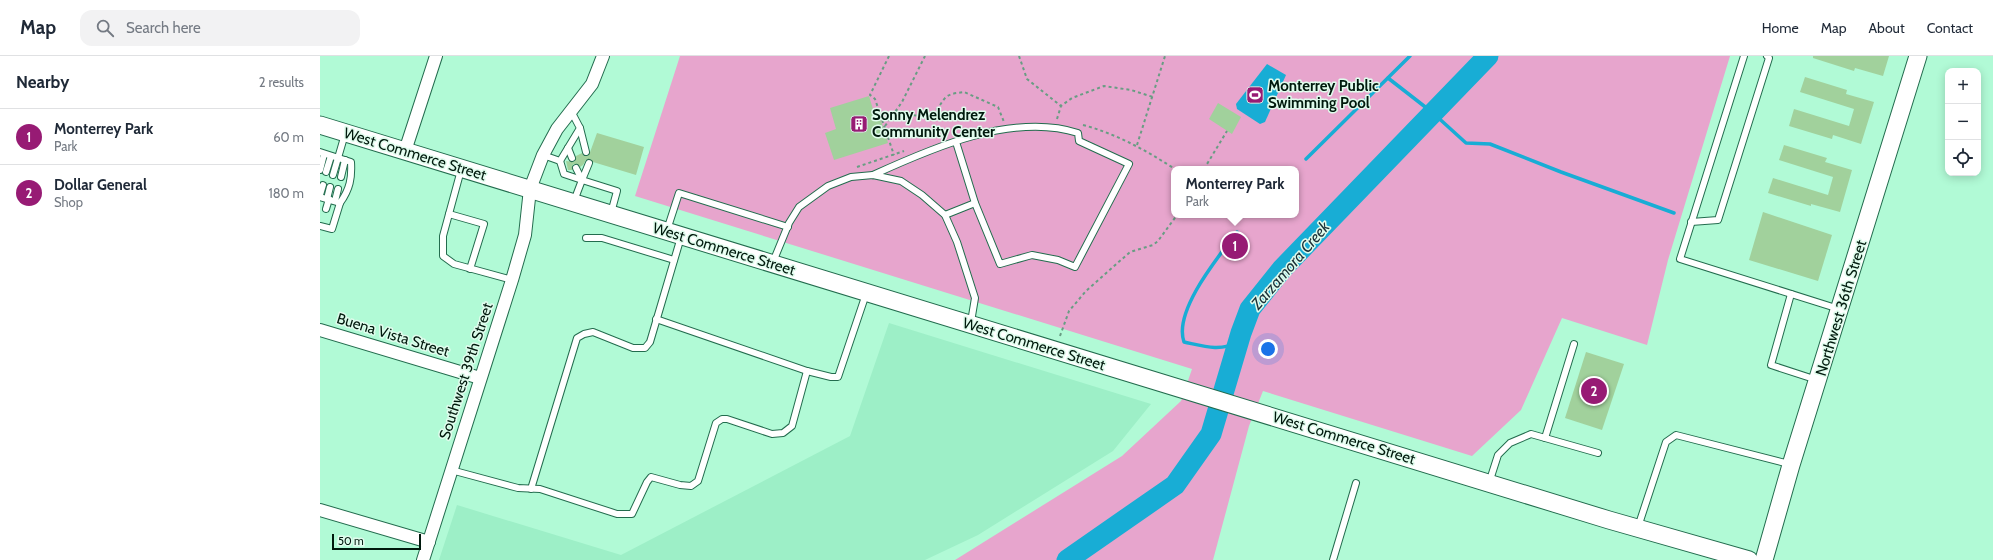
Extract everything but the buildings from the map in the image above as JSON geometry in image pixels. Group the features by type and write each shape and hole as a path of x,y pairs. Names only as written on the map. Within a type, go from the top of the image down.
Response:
{"main road":[{"name":"Northwest 36th Street","path":"1764,560 1791,465 1918,56"},
{"name":"West Commerce Street","path":"320,125 1489,483 1749,560"}],"street":[{"path":"405,151 436,56"},
{"name":"Southwest 39th Street","path":"423,560 525,235 530,189 543,155 557,129 592,84 603,56"},
{"name":"Buena Vista Street","path":"320,330 480,378"},
{"path":"320,510 428,542"}],"lane":[{"path":"1744,56 1680,259 1840,309"},
{"path":"1692,222 1718,220 1769,58 1767,56"},
{"path":"571,111 580,128 586,152"},
{"path":"580,128 560,161 564,174 617,191 611,214"},
{"path":"873,175 924,152 956,142 976,136 1014,128 1064,128 1078,133 1079,141 1129,164 1075,268 1058,260 1032,255 1000,264 975,203 956,142"},
{"path":"333,174 346,133"},
{"path":"568,148 572,158"},
{"path":"323,171 325,154 351,162 352,177 348,192 328,199"},
{"path":"543,155 560,161"},
{"path":"341,177 345,160"},
{"path":"573,203 589,163"},
{"path":"462,168 443,236 443,256 454,264 512,280"},
{"path":"576,168 582,180"},
{"path":"772,264 788,227 799,207 828,186 851,177 873,175 901,181 922,195 945,215 957,242 975,298 971,324"},
{"path":"321,224 332,229 328,199 323,185"},
{"path":"326,209 330,187"},
{"path":"328,199 338,189"},
{"path":"531,489 577,338 584,334 593,332 634,348 645,348 650,342 674,260 674,233 679,193 788,227"},
{"path":"945,215 975,203"},
{"path":"449,214 484,224 470,269"},
{"path":"586,238 602,238 674,260"},
{"path":"656,319 807,371 831,377 838,377 866,292"},
{"path":"1791,294 1771,365 1818,381"},
{"path":"1545,438 1574,344"},
{"path":"451,470 518,488 540,489 617,514 632,514 651,478 686,486 691,486 698,481 716,422 722,419 727,419 772,434 783,433 792,426 807,371"},
{"path":"1489,483 1498,455 1510,443 1531,434 1598,452"},
{"path":"1638,528 1666,442 1676,435 1791,465"},
{"path":"1334,560 1356,483"}],"path":[{"path":"889,56 870,95 875,99 894,154 896,165"},
{"path":"885,127 896,111 925,56"},
{"path":"1019,56 1027,79 1061,106"},
{"path":"1137,145 1165,56"},
{"path":"1064,121 1057,119 1061,106 1072,98 1104,86 1131,90 1153,97"},
{"path":"896,111 902,114 914,115 930,113 936,110 946,97 964,92 998,107 1004,122"},
{"path":"998,124 1011,121"},
{"path":"1078,124 1108,133 1137,145 1171,166"},
{"path":"1206,166 1227,131"},
{"path":"851,168 908,149"},
{"path":"1060,336 1069,312 1086,291 1130,252 1153,245 1158,241 1175,218"}],"shaded area":[{"path":"680,56 1730,56 1668,260 1647,345 1562,318 1521,410 1472,456 1263,391 1249,426 1213,560 955,560 1122,456 1181,401 1192,369 635,196"},
{"path":"889,323 1151,404 1113,451 978,535 925,560 439,560 457,505 621,555 850,436"}],"water":[{"path":"1267,64 1286,75 1265,122 1260,124 1237,109 1236,104"}],"waterway":[{"path":"1306,159 1410,56"},
{"name":"Zarzamora Creek","path":"1067,560 1175,485 1211,434 1241,333 1250,309 1282,269 1488,56"},
{"path":"1388,78 1433,113 1466,143 1490,144 1561,172 1674,213"},
{"path":"1237,232 1209,269 1200,284 1191,300 1185,315 1182,329 1184,342 1211,347 1225,347 1238,342"}],"place":[{"name":"Monterrey Public Swimming Pool","path":"1255,95"},
{"name":"Sonny Melendrez Community Center","path":"859,124"},
{"name":"Monterrey Park","path":"1235,246"},
{"name":"Dollar General","path":"1594,391"}]}
